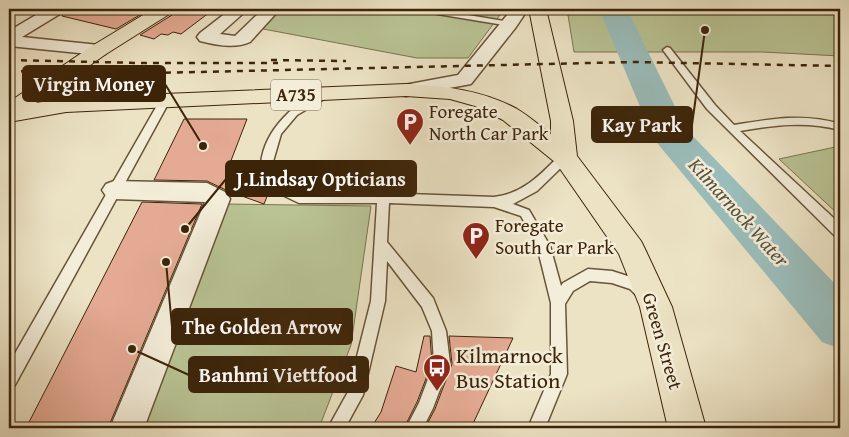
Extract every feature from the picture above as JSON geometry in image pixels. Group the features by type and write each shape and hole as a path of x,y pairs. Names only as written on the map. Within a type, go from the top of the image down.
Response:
{"main road":[{"name":"A735","path":"9,113 99,50 164,9"},
{"name":"A735","path":"538,9 562,121 566,156"},
{"name":"A735","path":"9,113 66,105 328,93 406,90 450,93 483,101 511,116 566,156"},
{"name":"Green Street","path":"566,156 631,250 656,307 687,428"}],"street":[{"path":"9,40 57,9"},
{"path":"240,9 206,36 238,41 244,38 272,9"},
{"path":"406,90 464,80 520,9"},
{"path":"9,40 99,50"},
{"path":"114,190 207,192 218,199 163,341 126,428"}],"lane":[{"path":"419,9 510,24"},
{"path":"668,50 711,107 840,232"},
{"path":"328,93 293,113 276,133 266,165 274,186 299,198 378,198 494,202 511,200 533,188 566,156"},
{"path":"9,379 164,102"},
{"path":"732,129 785,122 811,121 840,127"},
{"path":"336,428 355,395 378,301 381,244 375,176"},
{"path":"494,202 525,213 543,246 558,303 559,374 537,428"},
{"path":"381,244 428,303 439,330 442,363 425,408 414,428"},
{"path":"558,303 568,287 588,275 612,277 635,284 656,307"}],"green space":[{"path":"276,9 491,9 503,11 468,58 417,58 258,28"},
{"path":"567,9 840,9 840,56 763,52 574,52"},
{"path":"840,146 840,216 779,159"},
{"path":"224,204 371,206 351,345 319,428 136,428"}],"building":[{"path":"67,9 150,9 116,29 62,16"},
{"path":"176,9 214,9 181,34 173,32 168,35 161,34 154,39 140,35 172,15"},
{"path":"184,119 247,119 227,171 268,194 264,204 207,181 154,180"},
{"path":"142,202 202,204 108,428 26,428"},
{"path":"424,336 430,336 432,363 417,402 404,428 371,428 381,412 396,366 416,372"},
{"path":"449,336 513,338 471,428 425,428 435,409 452,364"}],"waterway":[{"name":"Kilmarnock Water","path":"613,9 671,135 840,325"}],"railway":[{"path":"9,60 140,63 278,63"},
{"path":"271,60 346,61"},
{"path":"9,71 111,74 633,62 840,66"}],"place":[{"name":"Kay Park","path":"705,30"},
{"name":"Virgin Money","path":"203,146"},
{"name":"Foregate North Car Park","path":"410,146"},
{"name":"J.Lindsay Opticians","path":"185,229"},
{"name":"Foregate South Car Park","path":"476,260"},
{"name":"The Golden Arrow","path":"166,262"},
{"name":"Banhmi Viettfood","path":"132,349"},
{"name":"Kilmarnock Bus Station","path":"437,392"}]}
